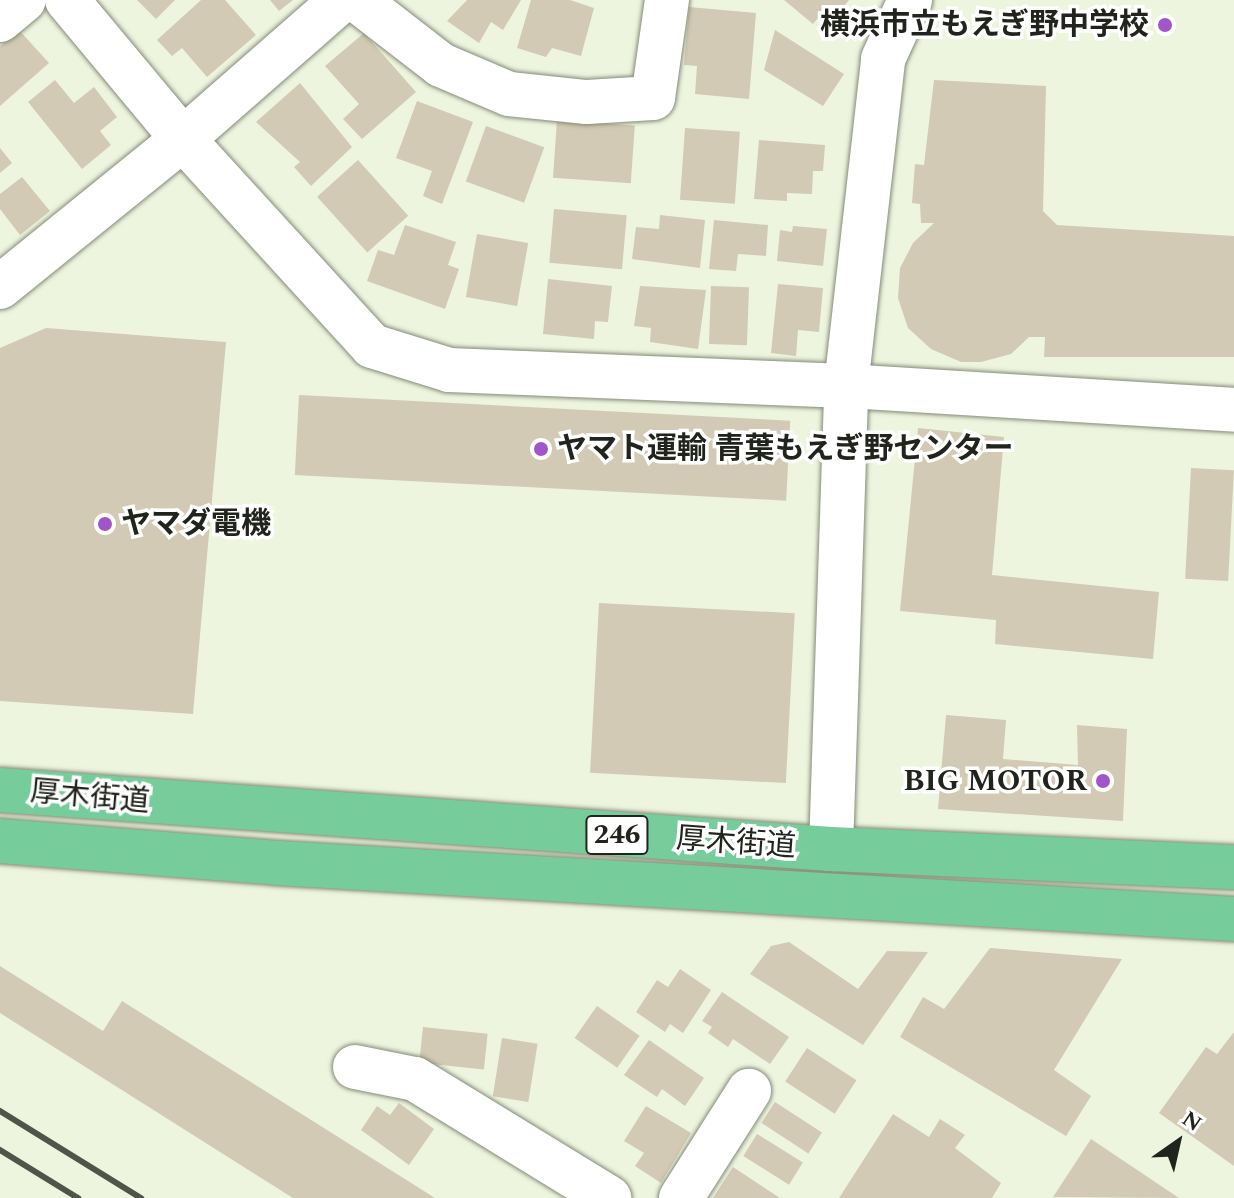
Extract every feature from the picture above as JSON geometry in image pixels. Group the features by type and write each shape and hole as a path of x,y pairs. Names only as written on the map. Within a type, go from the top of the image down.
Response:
{"highway":[{"name":"厚木街道","path":"0,790 831,849 1234,867"},
{"name":"厚木街道","path":"0,841 277,863 1234,919"}],"street":[{"path":"0,20 24,0"},
{"path":"67,0 183,139 372,346 449,370 846,386 1234,410"},
{"path":"0,287 183,139 342,0"},
{"path":"357,0 441,65 509,94 587,102 653,98 667,0"},
{"path":"831,849 846,386 883,59 910,0"},
{"path":"355,1067 415,1079 609,1198"},
{"path":"681,1198 749,1091"}],"building":[{"path":"137,0 175,0 156,19"},
{"path":"201,0 225,0 256,35 207,77 182,48 172,56 157,40"},
{"path":"270,0 293,0 279,11"},
{"path":"467,0 521,0 503,30 491,22 479,43 447,21"},
{"path":"531,0 570,0 594,8 581,56 552,48 546,57 517,48"},
{"path":"784,0 849,0 833,19 823,12 813,24"},
{"path":"689,7 756,13 749,99 695,94 697,66 684,65"},
{"path":"19,30 49,63 0,106 0,46"},
{"path":"775,30 844,74 823,106 764,70"},
{"path":"364,33 416,92 362,139 343,119 359,104 325,66"},
{"path":"55,80 74,103 94,87 117,117 100,131 111,145 82,169 28,102"},
{"path":"934,80 1046,86 1043,211 1057,225 1234,236 1234,357 1044,357 1045,337 1029,337 1011,354 981,362 961,362 931,349 908,328 898,298 900,268 913,243 934,223 921,223 920,204 912,203 915,164 924,165"},
{"path":"300,83 352,147 311,186 294,167 300,162 256,122"},
{"path":"417,101 473,122 442,204 423,196 432,171 396,158"},
{"path":"557,120 635,125 631,183 553,178"},
{"path":"486,126 544,147 524,203 466,181"},
{"path":"685,128 740,132 735,204 680,200"},
{"path":"759,140 825,145 823,171 813,171 812,194 787,193 787,201 754,199"},
{"path":"0,148 12,163 0,173"},
{"path":"358,160 408,216 367,253 317,197"},
{"path":"22,177 50,211 20,235 0,209 0,194"},
{"path":"554,209 627,215 622,269 549,263"},
{"path":"660,215 705,220 700,268 632,259 636,227 659,229"},
{"path":"714,220 768,225 766,256 738,254 736,271 709,269"},
{"path":"405,225 456,242 448,265 459,269 445,309 367,281 378,250 394,255"},
{"path":"793,226 827,229 823,266 777,261 780,230 792,232"},
{"path":"477,234 528,243 517,306 466,297"},
{"path":"548,279 612,286 608,322 595,321 594,339 543,334"},
{"path":"778,284 823,288 819,332 798,330 796,356 771,353"},
{"path":"640,286 706,290 698,349 650,342 651,328 634,326"},
{"path":"711,286 749,287 747,345 709,344"},
{"name":"ヤマダ電機","path":"46,328 226,342 193,714 0,701 0,348"},
{"name":"ヤマト運輸 青葉もえぎ野センター","path":"299,395 790,421 786,501 295,475"},
{"path":"918,428 1004,437 992,575 1159,592 1153,659 995,644 996,620 900,611"},
{"path":"1191,468 1234,470 1228,581 1185,579"},
{"path":"599,603 795,613 786,783 590,773"},
{"path":"946,715 1006,720 1003,759 1078,765 1077,725 1127,729 1123,821 938,809"},
{"path":"789,942 858,989 887,951 928,952 863,1045 750,974 771,946"},
{"path":"990,948 1122,959 1054,1070 1091,1096 1066,1136 900,1037 923,997 944,1009"},
{"path":"0,966 103,1031 122,1001 435,1198 293,1198 0,1013"},
{"path":"680,969 711,990 683,1033 670,1024 665,1032 636,1012 657,980 668,987"},
{"path":"722,992 789,1037 770,1064 733,1039 728,1047 708,1033 712,1027 702,1021"},
{"path":"597,1006 640,1036 617,1068 575,1038"},
{"path":"423,1027 488,1034 484,1070 419,1063"},
{"path":"1234,1032 1234,1166 1159,1113 1206,1047 1217,1054"},
{"path":"502,1038 538,1044 528,1102 493,1096"},
{"path":"649,1040 704,1078 685,1106 662,1089 657,1097 624,1075"},
{"path":"807,1048 856,1080 835,1114 785,1082"},
{"path":"775,1102 822,1132 808,1153 761,1123"},
{"path":"399,1103 434,1129 409,1165 361,1130 377,1106 390,1115"},
{"path":"646,1106 691,1133 661,1183 635,1166 644,1153 624,1141"},
{"path":"893,1114 929,1137 940,1119 965,1135 955,1148 1001,1183 992,1198 839,1198"},
{"path":"757,1134 803,1163 789,1185 743,1156"},
{"path":"1091,1139 1179,1198 1053,1197"},
{"path":"733,1167 780,1198 713,1198"}],"railway":[{"path":"0,1111 141,1198"},
{"path":"0,1150 78,1198"}],"place":[{"name":"横浜市立もえぎ野中学校","path":"1165,25"},
{"name":"ヤマト運輸 青葉もえぎ野センター","path":"541,449"},
{"name":"ヤマダ電機","path":"105,524"},
{"name":"BIG MOTOR","path":"1103,781"}]}
